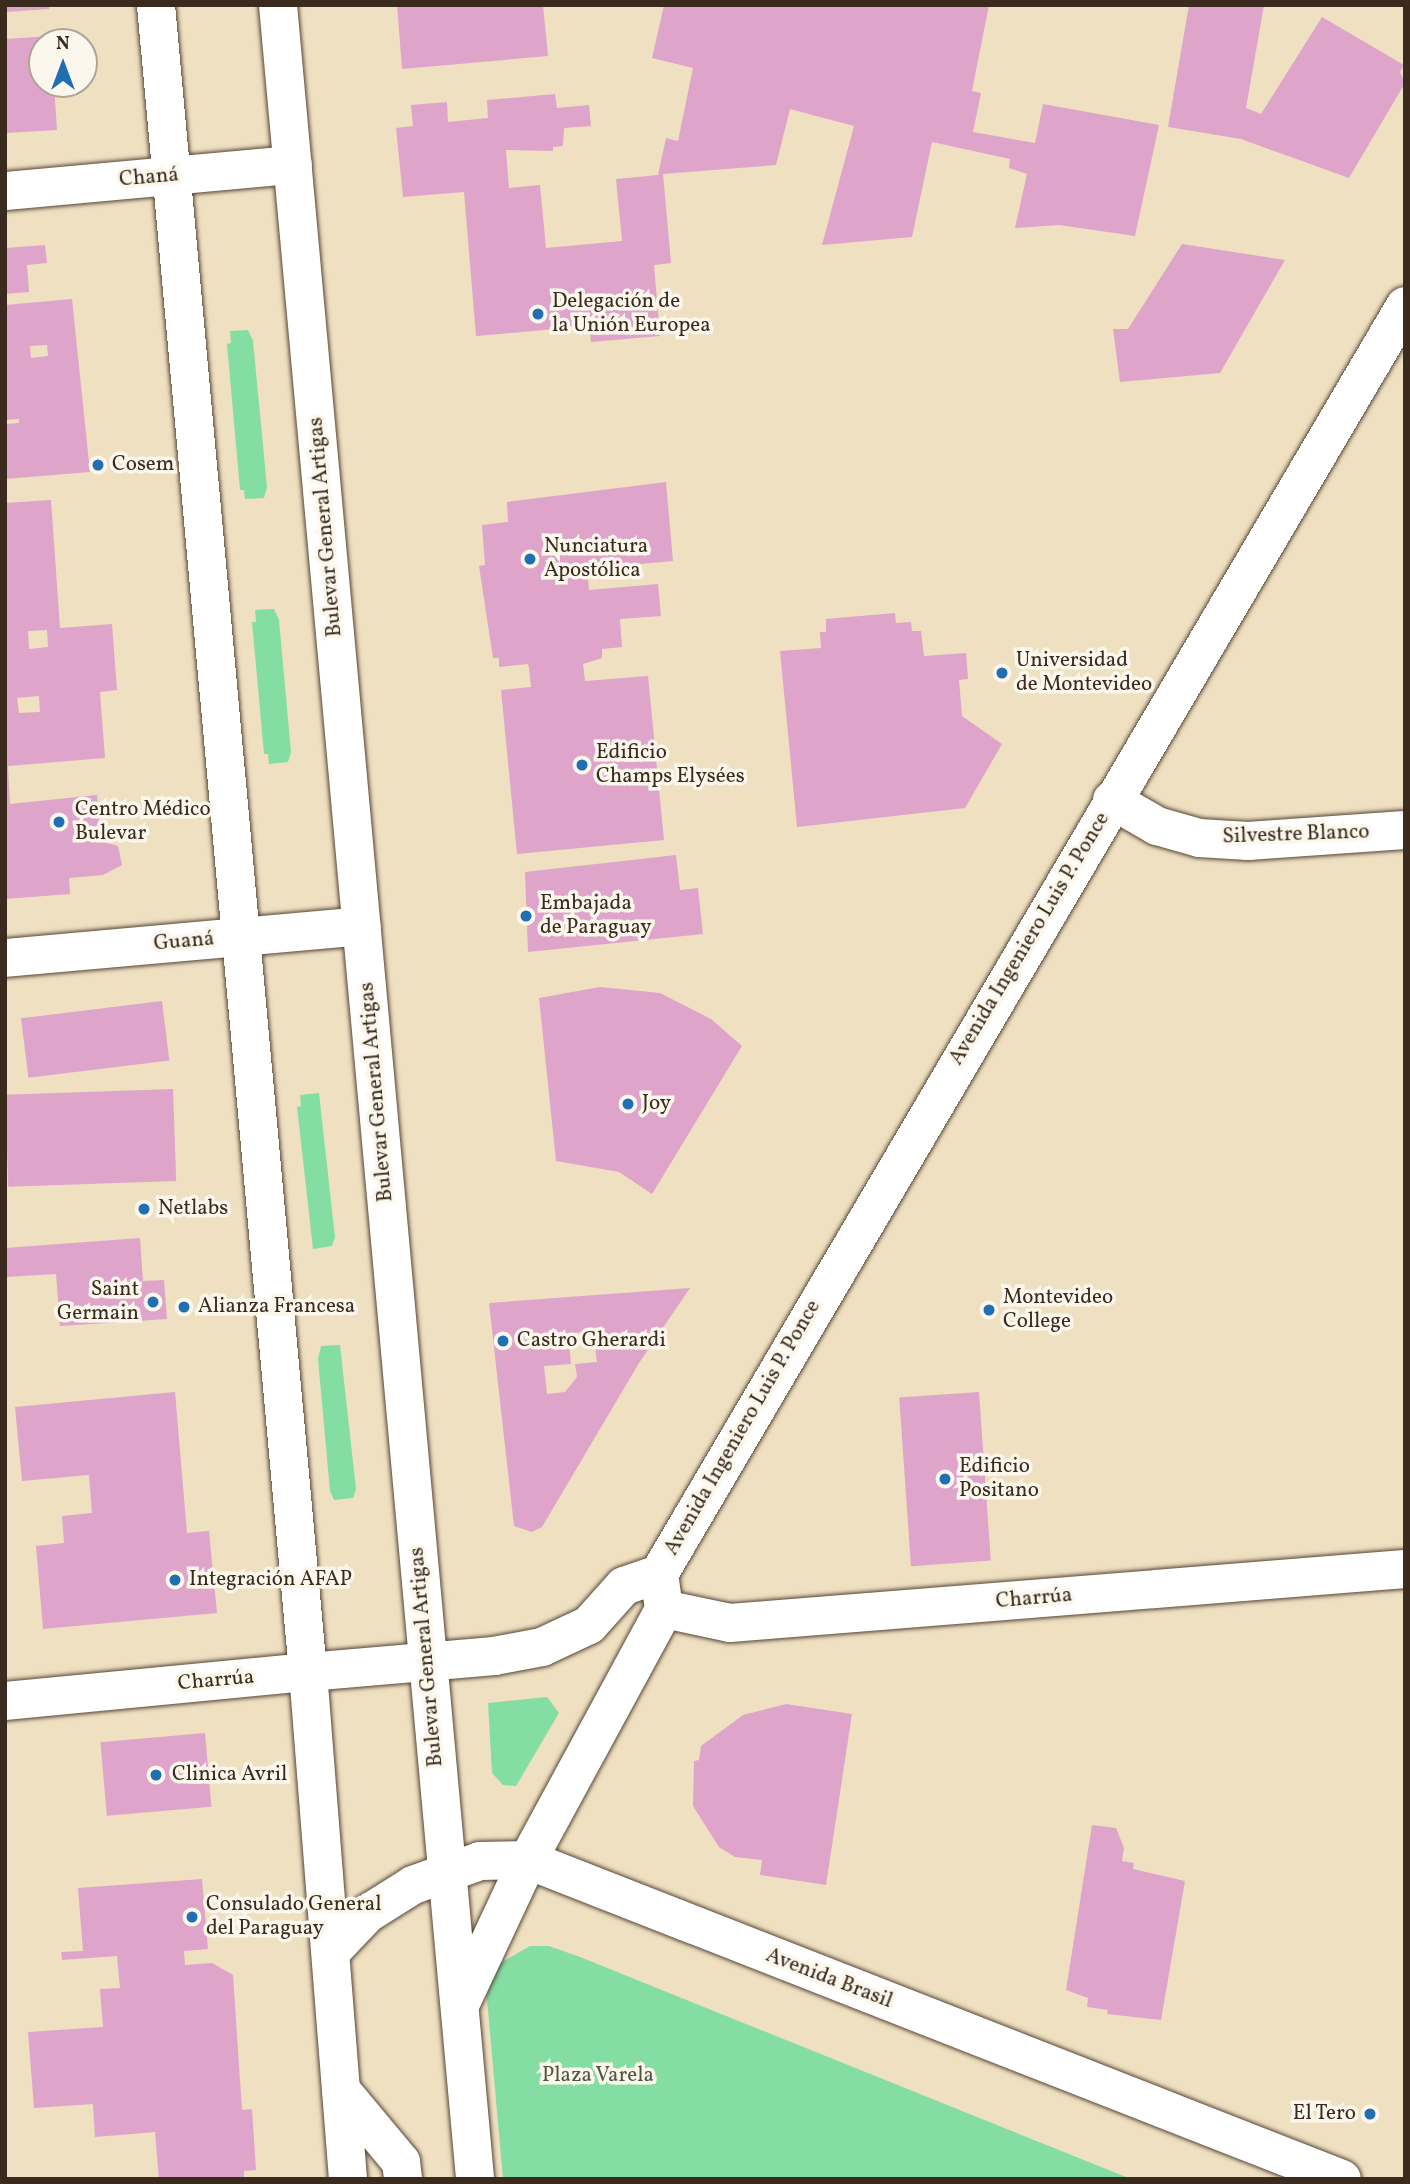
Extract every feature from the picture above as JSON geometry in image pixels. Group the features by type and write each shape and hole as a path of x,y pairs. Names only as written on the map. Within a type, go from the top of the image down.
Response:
{"street":[{"path":"156,5 308,1672 348,2179"},
{"name":"Bulevar General Artigas","path":"278,5 475,2179"},
{"name":"Chaná","path":"5,191 293,165"},
{"name":"Avenida Ingeniero Luis P. Ponce","path":"459,2007 528,1860 662,1592 1112,800 1405,306"},
{"name":"Silvestre Blanco","path":"1112,800 1157,826 1199,838 1248,841 1405,830"},
{"name":"Guaná","path":"5,958 362,926"},
{"name":"Charrúa","path":"662,1592 730,1623 1405,1569"},
{"name":"Avenida Ingeniero Luis P. Ponce","path":"428,1662 494,1656 568,1638 589,1625 624,1586 662,1592"},
{"name":"Charrúa","path":"5,1701 428,1662"},
{"name":"Avenida Brasil","path":"331,1952 382,1903 446,1871 480,1861 528,1860 1342,2179"},
{"path":"341,2090 401,2162 403,2179"}],"green space":[{"path":"248,330 253,341 267,487 264,498 245,499 244,490 240,490 227,344 231,343 230,331"},
{"path":"274,609 279,620 291,752 288,762 269,764 268,754 264,754 252,622 256,622 255,610"},
{"path":"319,1093 335,1237 332,1246 313,1249 297,1107 301,1106 300,1095"},
{"path":"340,1345 356,1489 353,1498 334,1500 330,1491 318,1359 321,1346"},
{"path":"547,1697 559,1713 516,1786 503,1785 492,1773 488,1703"},
{"name":"Plaza Varela","path":"530,1946 549,1946 580,1957 1131,2179 503,2179 486,1988 499,1964"}],"building":[{"path":"5,5 49,5 49,9 5,12"},
{"path":"397,5 543,5 548,56 402,69"},
{"path":"664,5 989,5 972,91 981,93 973,132 1035,143 1043,104 1159,125 1135,236 1059,225 1015,228 1027,174 1009,168 1010,159 932,142 912,237 822,245 854,126 790,109 776,165 663,174 671,263 654,265 660,336 591,342 589,326 476,336 464,192 403,197 396,128 413,126 411,105 447,102 448,122 488,118 487,100 555,94 557,108 589,105 591,126 564,128 563,146 553,147 553,151 506,150 509,188 540,185 546,248 622,241 616,179 658,175 666,138 678,141 693,68 652,58"},
{"path":"1189,5 1264,5 1246,108 1261,114 1322,17 1404,65 1400,72 1405,83 1349,178 1241,139 1168,127"},
{"path":"28,38 28,98 55,98 57,130 5,133 5,39"},
{"path":"1182,244 1285,260 1220,373 1120,382 1113,329 1128,329"},
{"path":"45,245 47,263 27,265 29,292 5,294 5,248"},
{"path":"72,299 90,472 5,479 5,424 19,423 19,419 5,420 5,305","holes":["47,345 48,356 31,358 30,346"]},
{"path":"666,482 673,561 587,569 589,590 658,584 661,616 620,619 622,647 602,649 602,658 583,664 585,681 648,676 664,840 517,854 501,690 531,687 529,668 528,664 499,667 499,658 493,658 479,566 485,565 482,525 508,522 507,502"},
{"path":"51,500 60,628 112,624 117,690 100,692 105,758 8,766 10,804 97,795 101,841 118,846 122,865 103,875 69,878 70,894 5,899 5,503","holes":["47,630 48,647 29,649 28,631","39,696 40,712 19,713 17,698"]},
{"path":"895,613 896,623 911,622 912,631 921,631 924,656 966,653 968,679 959,680 962,716 1002,744 965,808 797,827 780,651 821,648 820,632 826,632 826,619"},
{"path":"676,855 680,890 698,888 703,934 528,952 525,872"},
{"name":"Joy","path":"600,987 660,993 711,1019 742,1046 652,1194 619,1172 556,1161 539,998"},
{"path":"162,1001 169,1061 28,1078 21,1018"},
{"path":"173,1089 176,1181 8,1187 5,1095"},
{"path":"140,1238 143,1281 164,1280 167,1319 60,1326 56,1274 5,1277 5,1248"},
{"path":"690,1288 639,1363 542,1527 532,1532 514,1526 489,1303","holes":["593,1332 597,1362 575,1364 577,1377 565,1392 547,1394 544,1366 571,1364 568,1333"]},
{"path":"175,1392 187,1533 209,1531 217,1613 43,1629 36,1546 64,1543 62,1516 92,1513 89,1475 22,1481 15,1407"},
{"name":"Edificio Positano","path":"979,1392 991,1561 911,1566 899,1398"},
{"path":"786,1704 852,1714 826,1885 760,1875 762,1860 735,1857 719,1847 693,1806 694,1761 699,1760 701,1746 743,1715"},
{"name":"Clinica Avril","path":"205,1733 211,1807 107,1816 100,1742"},
{"path":"1092,1825 1116,1828 1124,1848 1122,1861 1134,1863 1133,1869 1185,1881 1161,2020 1107,2014 1108,2010 1087,2007 1088,1998 1066,1990"},
{"path":"202,1879 208,1949 184,1951 185,1965 212,1963 233,1975 242,2110 252,2109 256,2170 244,2171 244,2179 159,2179 155,2132 95,2137 93,2104 34,2108 28,2032 103,2027 100,1989 120,1988 117,1956 62,1960 61,1952 83,1951 78,1888"}],"place":[{"name":"Delegación de la Unión Europea","path":"538,314"},
{"name":"Cosem","path":"98,465"},
{"name":"Nunciatura Apostólica","path":"530,559"},
{"name":"Universidad de Montevideo","path":"1002,673"},
{"name":"Edificio Champs Elysées","path":"582,765"},
{"name":"Centro Médico Bulevar","path":"59,822"},
{"name":"Embajada de Paraguay","path":"526,916"},
{"name":"Joy","path":"628,1104"},
{"name":"Netlabs","path":"144,1209"},
{"name":"Saint Germain","path":"153,1302"},
{"name":"Alianza Francesa","path":"184,1307"},
{"name":"Montevideo College","path":"989,1310"},
{"name":"Castro Gherardi","path":"503,1341"},
{"name":"Edificio Positano","path":"945,1479"},
{"name":"Integración AFAP","path":"175,1580"},
{"name":"Clinica Avril","path":"156,1775"},
{"name":"Consulado General del Paraguay","path":"192,1917"},
{"name":"El Tero","path":"1370,2114"}]}
